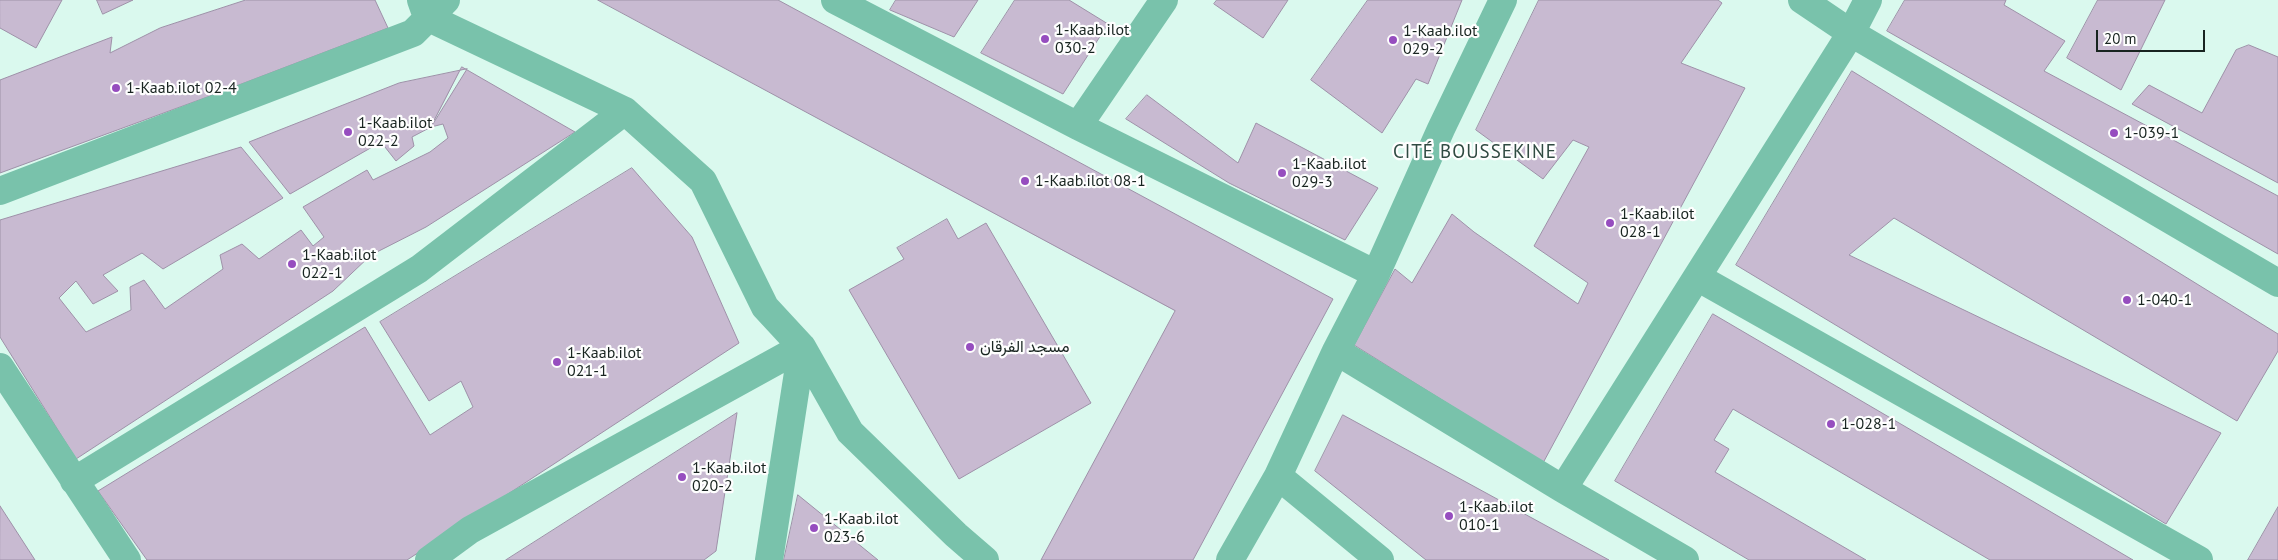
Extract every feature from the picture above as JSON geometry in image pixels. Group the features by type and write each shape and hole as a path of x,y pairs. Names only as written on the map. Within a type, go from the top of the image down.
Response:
{"street":[{"path":"835,0 1078,126 1376,274"},
{"path":"1078,126 1164,0"},
{"path":"1230,560 1278,476 1336,351 1376,274 1441,129 1503,0"},
{"path":"1802,0 1851,33 2278,283"},
{"path":"1563,489 1851,33 1868,0"},
{"path":"0,191 413,33 432,6 625,111 703,181 765,307 802,347 850,432 956,535 985,560"},
{"path":"74,481 419,269 625,111"},
{"path":"1697,277 2199,560"},
{"path":"429,560 470,530 802,347"},
{"path":"769,560 802,347"},
{"path":"1336,351 1563,489 1685,560"},
{"path":"0,367 128,560"},
{"path":"1278,476 1380,560"}],"building":[{"path":"0,0 62,0 36,48 0,28"},
{"path":"97,0 133,0 103,14"},
{"name":"1-Kaab.ilot 02-4","path":"246,0 375,0 388,28 0,173 0,80 112,37 110,53 160,28"},
{"name":"1-Kaab.ilot 08-1","path":"598,0 778,0 1333,299 1193,560 1041,560 1175,311"},
{"path":"896,0 978,0 954,37 890,10"},
{"name":"1-Kaab.ilot 030-2","path":"1015,0 1069,0 1108,24 1063,94 981,53"},
{"path":"1217,0 1288,0 1263,38 1214,4"},
{"name":"1-Kaab.ilot 029-2","path":"1368,0 1462,0 1428,84 1416,79 1382,133 1311,80"},
{"name":"1-Kaab.ilot 028-1","path":"1539,0 1718,0 1722,3 1681,63 1745,88 1543,463 1354,345 1395,269 1412,283 1452,214 1474,232 1578,304 1588,283 1534,246 1589,147 1573,140 1543,179 1476,130"},
{"name":"1-039-1","path":"1905,0 2006,0 2004,5 2065,41 2044,71 2278,196 2278,254 1887,31"},
{"path":"2098,0 2165,0 2121,90 2067,58"},
{"path":"2249,45 2278,57 2278,183 2132,104 2149,85 2202,113 2236,50"},
{"name":"1-Kaab.ilot 022-1","path":"462,67 575,132 426,227 371,255 333,291 76,459 0,337 0,220 241,147 283,198 163,269 142,253 103,275 118,291 93,304 76,281 59,298 86,332 131,310 130,287 144,280 165,309 223,269 220,255 242,244 259,259 301,230 313,246 324,237 303,207 367,170 373,180 430,152 448,138 443,124 431,127"},
{"name":"1-Kaab.ilot 022-2","path":"467,69 431,127 412,137 414,146 396,161 381,142 290,194 249,142 399,83"},
{"name":"1-040-1","path":"1852,71 2278,334 2278,351 2237,421 1894,218 1849,255 2221,433 2166,524 1736,265"},
{"name":"1-Kaab.ilot 029-3","path":"1147,95 1238,163 1256,123 1378,188 1345,240 1229,183 1126,119"},
{"name":"1-Kaab.ilot 021-1","path":"632,168 692,237 739,343 407,560 147,560 98,491 365,327 430,435 473,407 461,381 429,401 380,322"},
{"name":"مسجد الفرقان","path":"947,219 958,239 986,223 1091,403 959,479 849,290 904,259 897,248"},
{"name":"1-028-1","path":"1713,314 2133,560 1990,560 1733,409 1714,440 1729,449 1715,472 1866,560 1749,560 1615,481"},
{"name":"1-Kaab.ilot 020-2","path":"737,413 716,551 704,560 506,560"},
{"name":"1-Kaab.ilot 010-1","path":"1343,415 1609,560 1426,560 1315,471"},
{"name":"1-Kaab.ilot 023-6","path":"798,495 878,560 784,560"},
{"path":"0,506 35,560 0,560"},
{"path":"2278,507 2278,560 2248,560"}],"place":[{"name":"1-Kaab.ilot 030-2","path":"1045,39"},
{"name":"1-Kaab.ilot 029-2","path":"1393,40"},
{"name":"1-Kaab.ilot 02-4","path":"116,88"},
{"name":"1-Kaab.ilot 022-2","path":"348,132"},
{"name":"1-039-1","path":"2114,133"},
{"name":"1-Kaab.ilot 029-3","path":"1282,173"},
{"name":"1-Kaab.ilot 08-1","path":"1025,181"},
{"name":"1-Kaab.ilot 028-1","path":"1610,223"},
{"name":"1-Kaab.ilot 022-1","path":"292,264"},
{"name":"1-040-1","path":"2127,300"},
{"name":"مسجد الفرقان","path":"970,347"},
{"name":"1-Kaab.ilot 021-1","path":"557,362"},
{"name":"1-028-1","path":"1831,424"},
{"name":"1-Kaab.ilot 020-2","path":"682,477"},
{"name":"1-Kaab.ilot 010-1","path":"1449,516"},
{"name":"1-Kaab.ilot 023-6","path":"814,528"}],"district":[{"name":"CITÉ BOUSSEKINE","path":"1475,153"}]}
